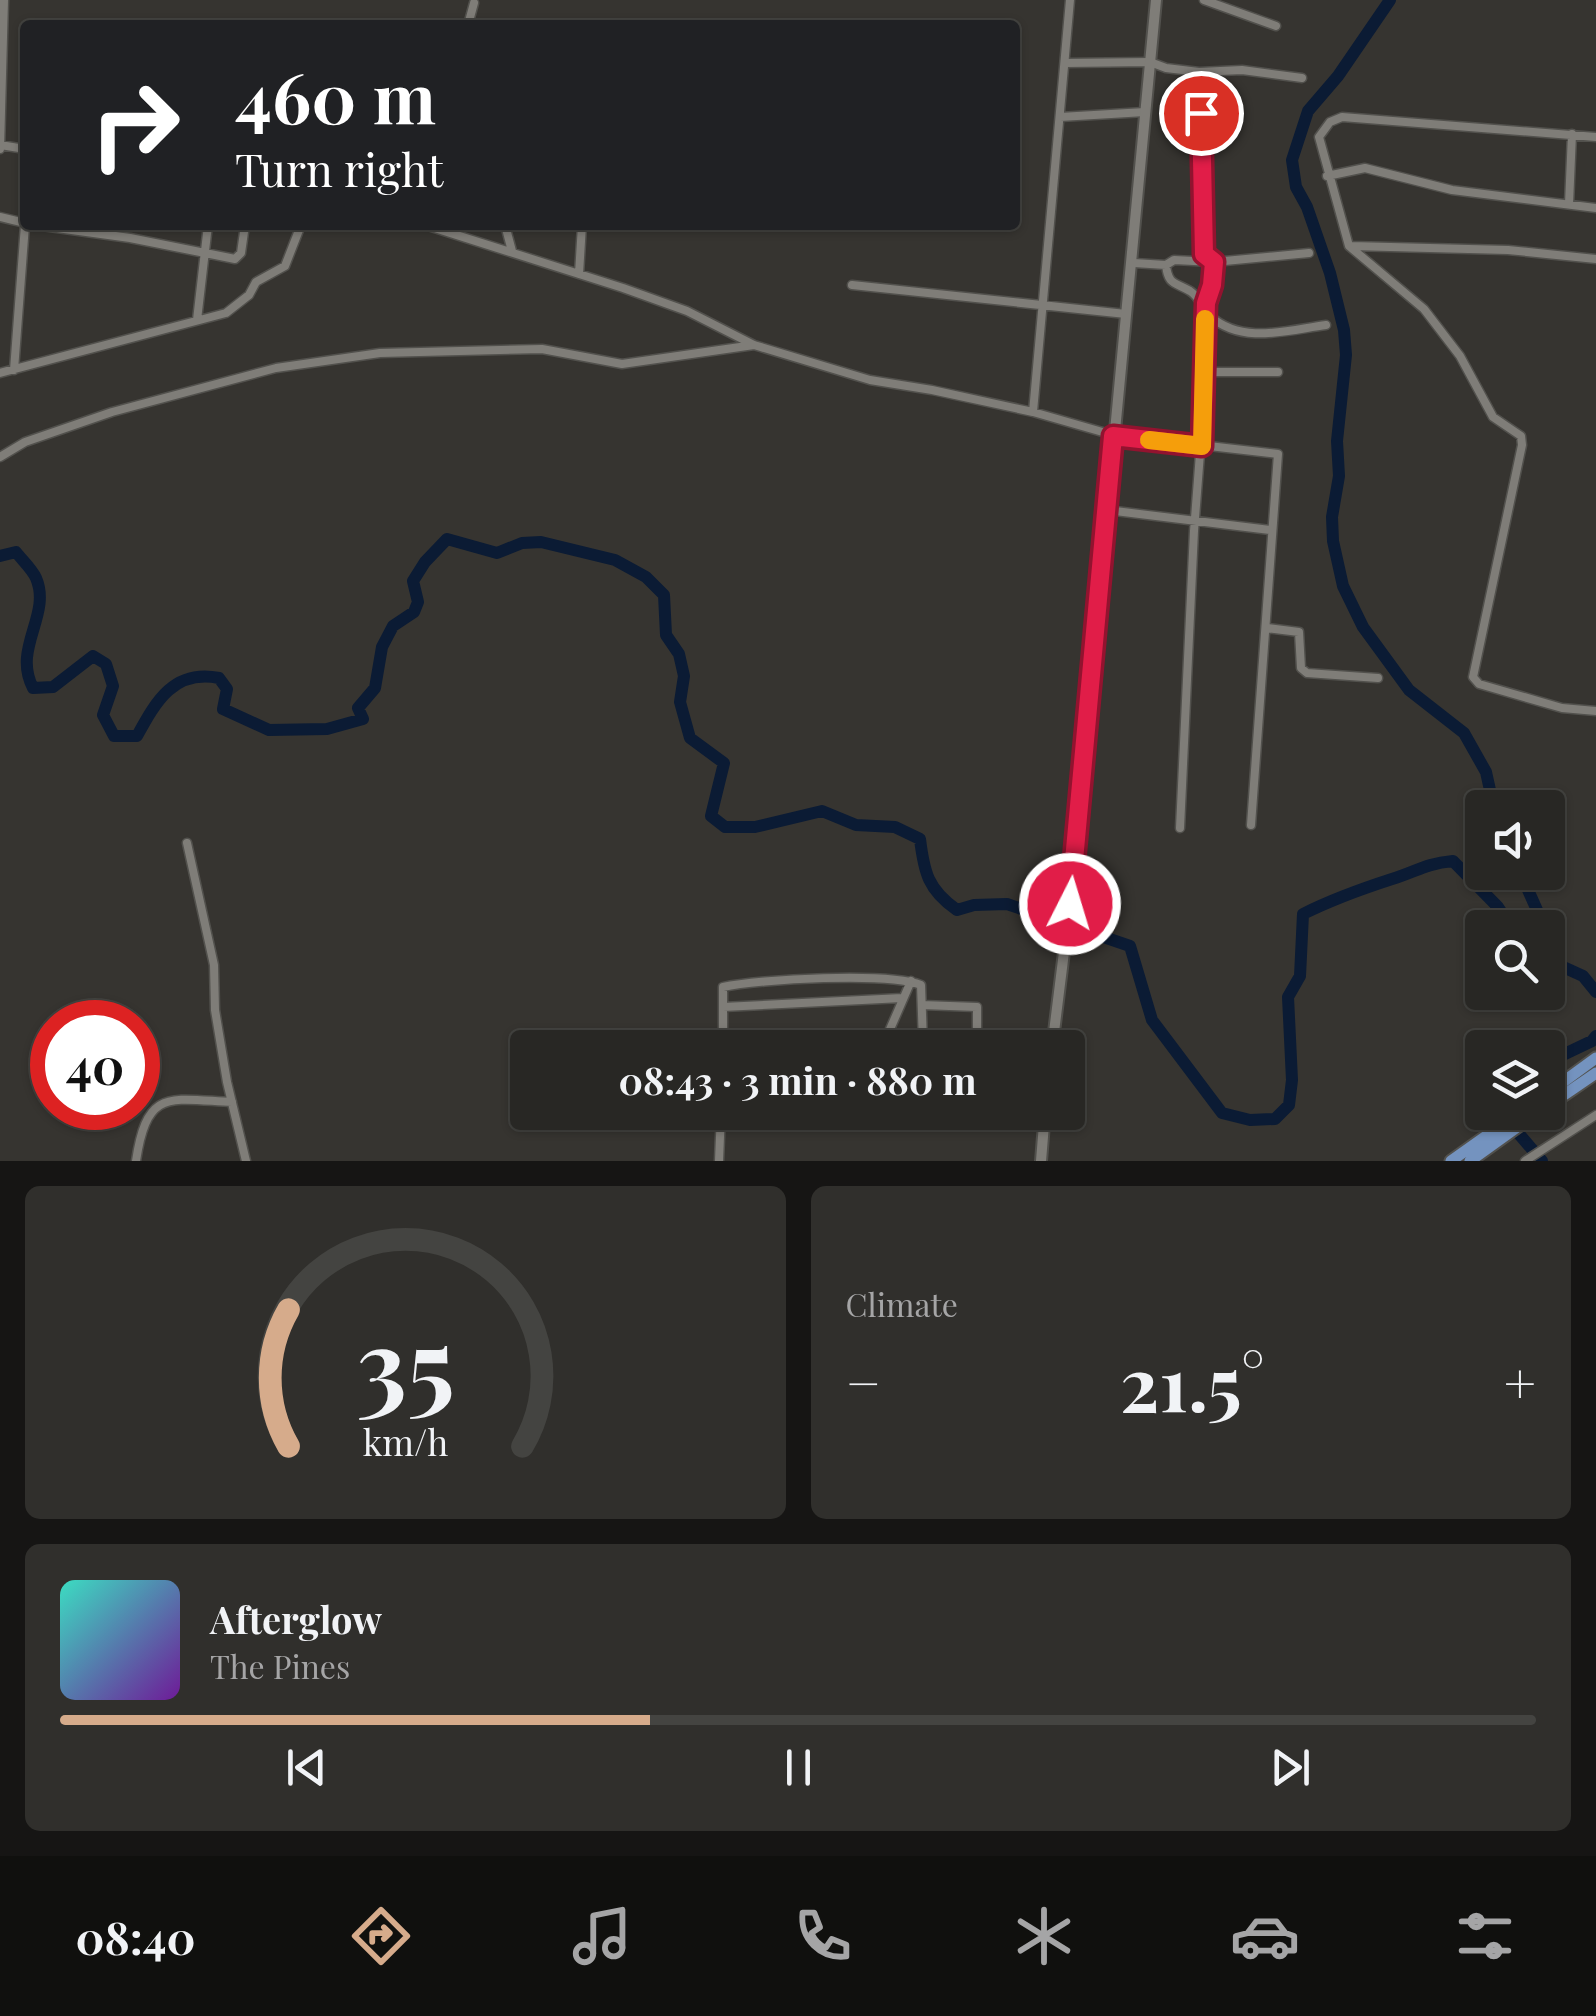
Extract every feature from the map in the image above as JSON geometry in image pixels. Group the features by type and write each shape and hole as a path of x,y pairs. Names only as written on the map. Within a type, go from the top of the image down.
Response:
{"main road":[{"path":"1565,1081 1596,1058"},
{"path":"1565,1094 1596,1072"},
{"path":"1470,1161 1501,1130"},
{"path":"1451,1161 1508,1130"}],"street":[{"path":"0,146 4,0"},
{"path":"1032,412 1070,0"},
{"path":"1054,1030 1070,904 1156,0"},
{"path":"1204,0 1276,26"},
{"path":"469,20 474,3"},
{"path":"1064,63 1150,62 1202,72 1242,70 1302,78"},
{"path":"1202,72 1198,93 1204,254 1214,262"},
{"path":"1060,117 1145,112"},
{"path":"1596,137 1342,117 1330,122 1319,137 1349,246 1424,309 1460,356 1493,417 1521,436 1472,678 1478,684 1562,708 1596,711"},
{"path":"1569,204 1572,134"},
{"path":"1327,176 1365,168 1452,190 1596,208"},
{"path":"14,370 25,230"},
{"path":"66,230 239,258 245,230"},
{"path":"196,320 207,230"},
{"path":"0,373 226,312 249,295 256,282 285,266 299,230"},
{"path":"440,230 688,311 754,345 870,380 1032,412 1113,436 1278,454 1251,825"},
{"path":"506,230 512,252"},
{"path":"580,274 582,230"},
{"path":"1349,246 1508,250 1596,258"},
{"path":"1134,263 1166,265 1184,260 1214,262 1309,253"},
{"path":"1180,828 1206,313 1214,262"},
{"path":"1166,265 1168,279 1200,300 1206,313 1225,327 1243,333 1326,325"},
{"path":"852,285 1126,314"},
{"path":"0,457 25,442 112,412 276,368 380,353 542,349 622,364 754,345"},
{"path":"1206,372 1278,372"},
{"path":"1106,510 1270,530"},
{"path":"1267,628 1298,632 1301,668 1307,673 1378,678"},
{"path":"188,843 214,965 216,1010 246,1161"},
{"path":"723,1030 724,986 824,980 910,981 921,985 923,1030"},
{"path":"889,1030 910,981"},
{"path":"723,1007 902,998"},
{"path":"922,1005 977,1007 977,1030"},
{"path":"136,1161 141,1129 149,1114 163,1102 232,1102"},
{"path":"1525,1161 1596,1115"},
{"path":"719,1161 720,1130"},
{"path":"1041,1161 1044,1130"}],"waterway":[{"path":"1390,0 1338,76 1308,111 1292,160 1296,187 1330,273 1344,330 1346,355 1333,541 1343,586 1363,627 1409,690 1464,733 1486,772 1490,790"},
{"path":"0,556 16,552 34,575 40,592 27,659 33,688 53,687 93,656 106,664 113,686 103,715 114,736 137,736 168,690 203,676 219,678 227,689 223,709 269,730 327,729 363,719 358,708 375,688 382,647 393,626 414,612 418,602 413,581 447,539 497,553 522,543 541,542 615,560 646,577 664,595 666,635 679,654 684,676 680,702 690,738 724,763 711,816 725,827 755,827 822,811 856,825 895,827 920,839 929,879 957,910 1007,904 1130,946 1152,1020 1222,1113 1250,1120 1275,1119 1289,1105 1292,1080 1288,997 1300,976 1303,914 1421,868 1453,861 1500,910"},
{"path":"1528,890 1537,910"},
{"path":"1565,968 1583,976 1596,992"},
{"path":"1565,1054 1596,1036"},
{"path":"1517,1130 1542,1161"}],"slow traffic":[{"path":"1149,440 1202,446 1205,319"}],"route":[{"path":"1070,904 1113,436 1202,446 1206,303 1214,262 1204,254 1201,113"}]}
